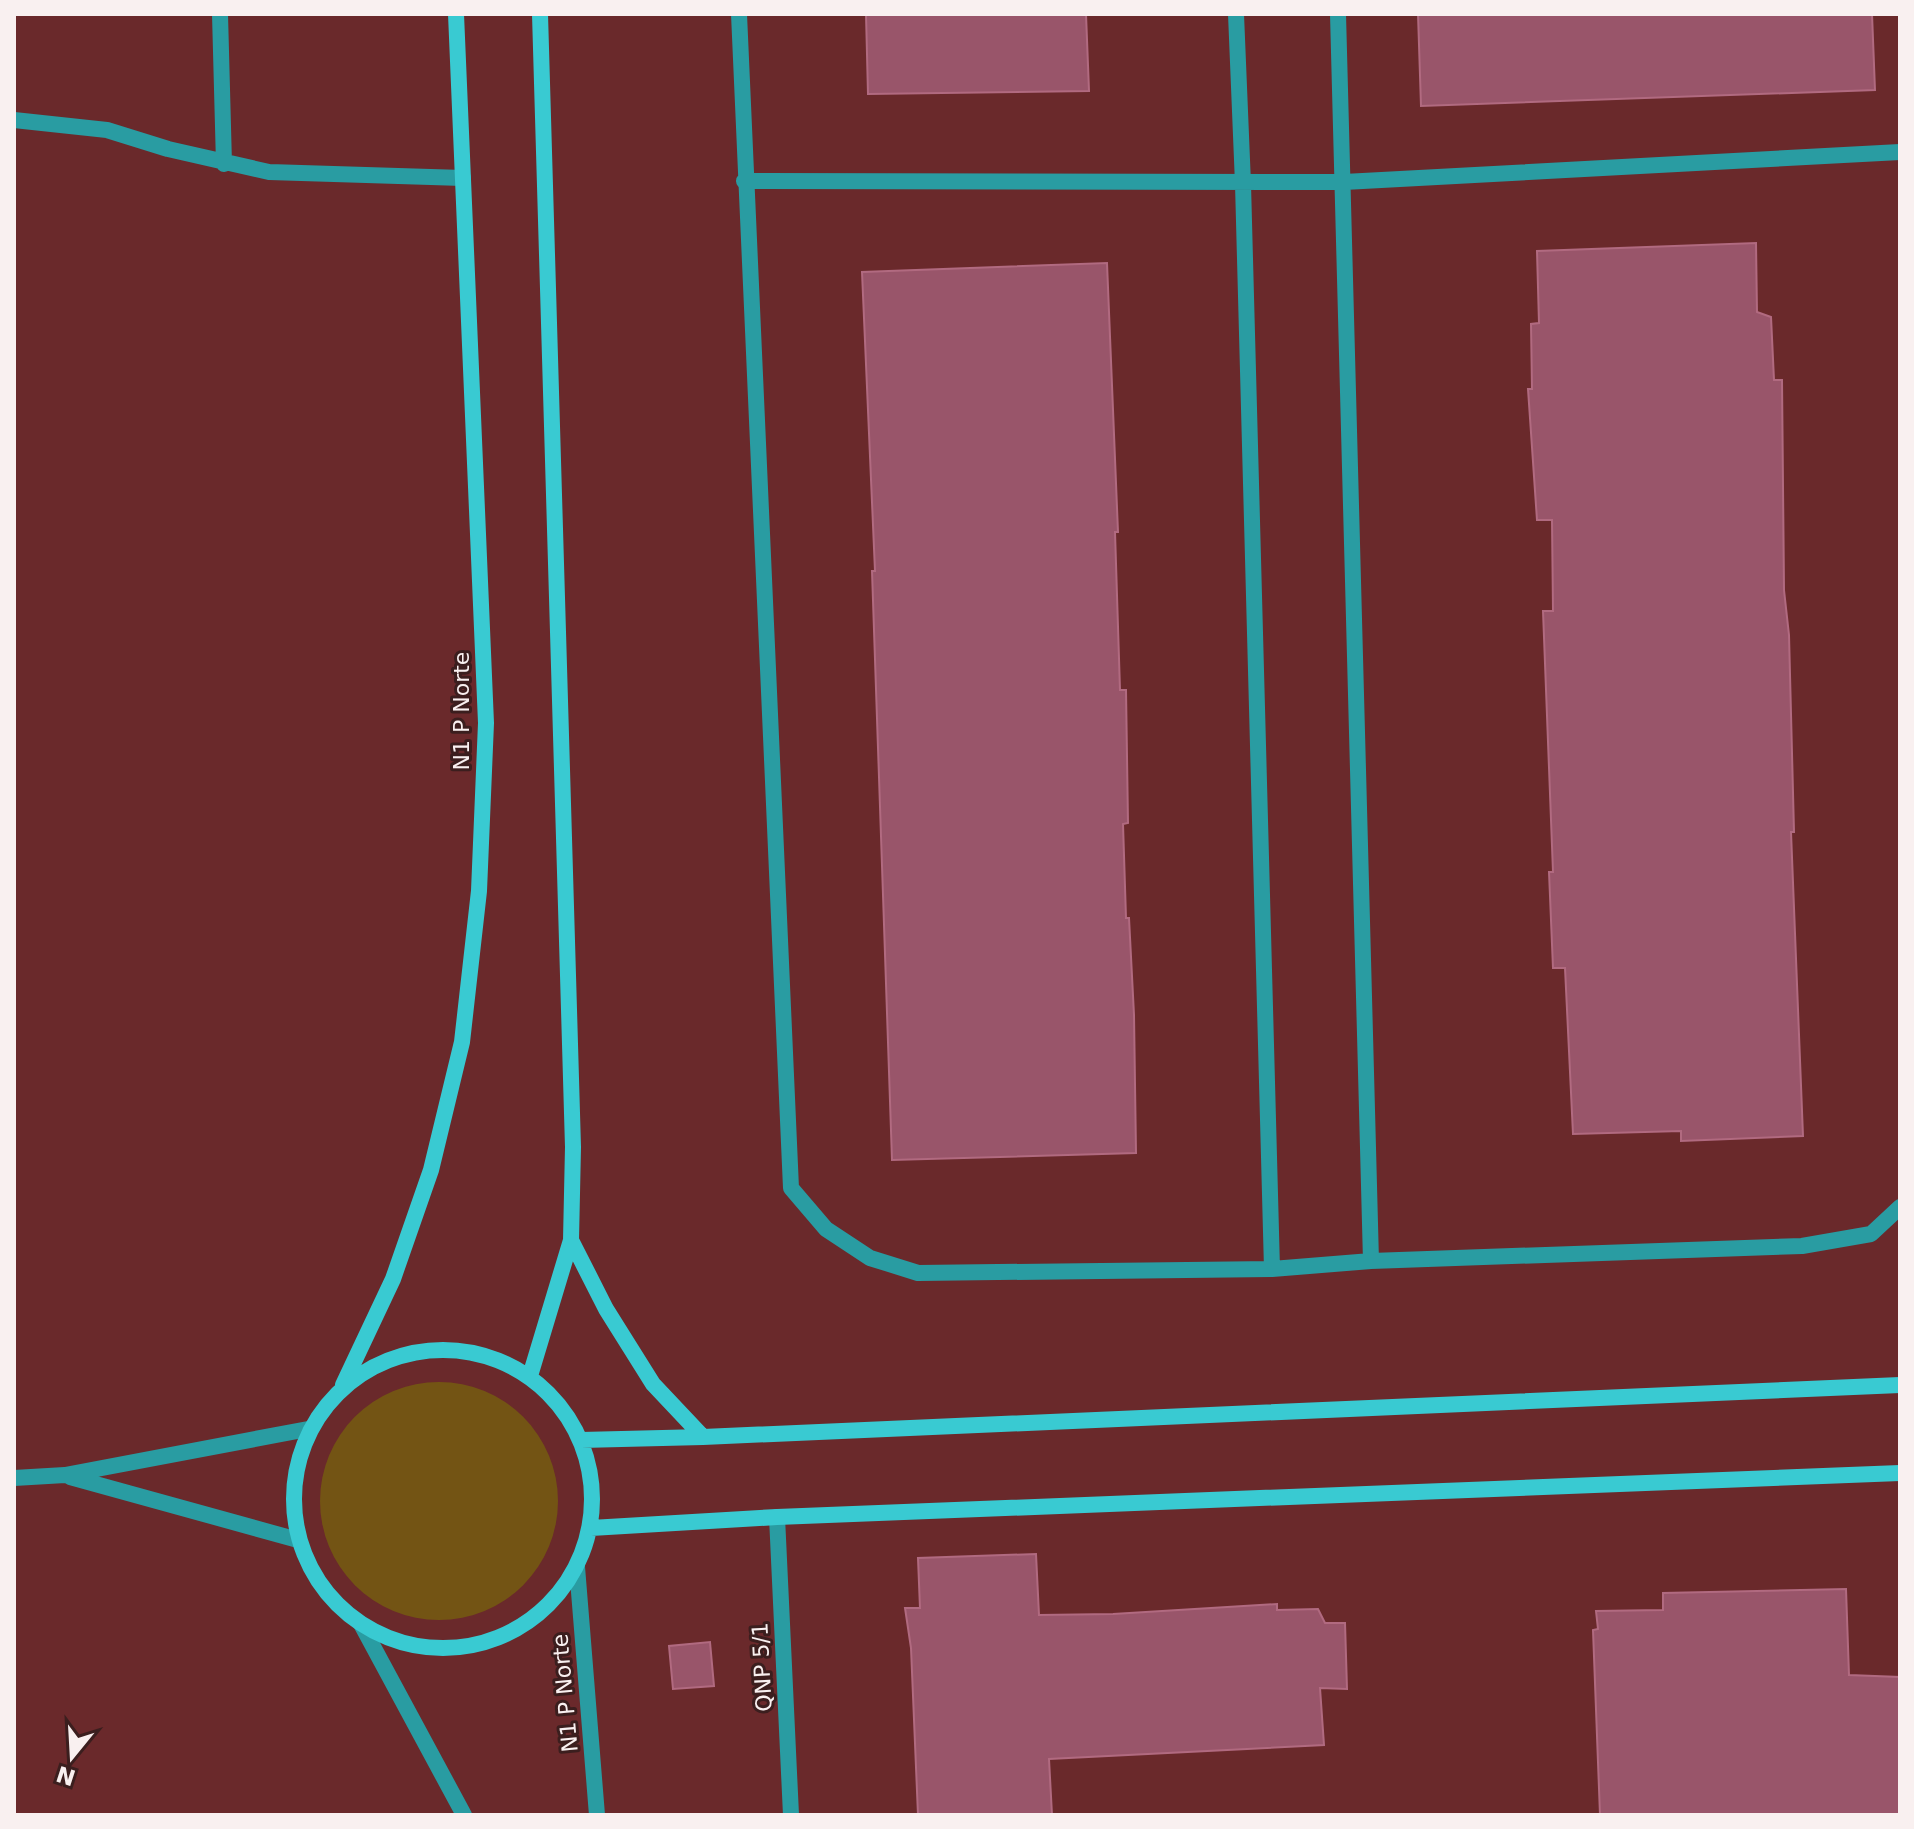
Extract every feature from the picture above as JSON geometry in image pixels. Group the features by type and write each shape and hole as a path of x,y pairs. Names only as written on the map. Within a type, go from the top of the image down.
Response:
{"main road":[{"name":"N1 P Norte","path":"343,1385 393,1279 431,1170 462,1042 479,891 486,723 456,14"},
{"path":"530,1376 571,1240 573,1131 540,14"},
{"path":"571,1240 606,1309 653,1384 703,1437"},
{"path":"435,1349 485,1355 530,1376 551,1394 568,1416 581,1440 590,1468 594,1498 591,1528 577,1567 547,1608 506,1635 457,1648 407,1644 361,1624 333,1601 312,1573 298,1540 292,1483 308,1429 343,1385 385,1359 435,1349"},
{"path":"581,1440 1900,1385"},
{"path":"591,1528 777,1517 1900,1473"}],"street":[{"path":"220,14 224,164"},
{"path":"739,14 791,1188 826,1229 870,1258 918,1273 1272,1269 1371,1261 1802,1246 1871,1234 1900,1207"},
{"path":"1236,14 1272,1269"},
{"path":"1338,14 1371,1261"},
{"path":"14,120 107,130 224,164 269,172 463,178"},
{"path":"744,181 1344,182 1900,152"},
{"path":"14,1478 65,1475 308,1429"},
{"path":"65,1475 298,1540"},
{"name":"QNP 5/1","path":"777,1517 791,1815"},
{"name":"N1 P Norte","path":"577,1567 597,1815"},
{"path":"361,1624 464,1815"}],"shaded area":[{"path":"439,1382 484,1392 505,1402 523,1417 538,1435 548,1456 558,1501 548,1546 538,1567 523,1585 505,1600 484,1610 439,1620 394,1610 373,1600 355,1585 340,1567 330,1546 320,1501 330,1456 340,1435 355,1417 373,1402 394,1392"}],"building":[{"path":"866,14 1086,14 1089,91 868,94"},
{"path":"1418,14 1872,14 1875,90 1421,106"},
{"path":"1756,243 1757,312 1771,317 1774,380 1782,380 1784,590 1789,635 1794,832 1791,832 1803,1136 1681,1141 1681,1131 1573,1134 1565,968 1553,968 1549,872 1553,872 1543,611 1553,611 1552,520 1537,520 1528,389 1532,389 1531,324 1539,323 1537,251"},
{"path":"1107,263 1118,532 1115,532 1120,690 1126,690 1128,823 1123,824 1126,918 1129,918 1134,1015 1136,1153 892,1160 872,571 875,571 862,272"},
{"path":"1036,1554 1039,1615 1113,1614 1277,1604 1277,1610 1318,1609 1325,1623 1345,1623 1347,1689 1320,1688 1324,1745 1049,1759 1052,1815 918,1815 911,1648 905,1608 920,1608 918,1558"},
{"path":"1846,1589 1849,1675 1900,1677 1900,1815 1600,1815 1593,1630 1598,1629 1596,1611 1663,1610 1663,1593"},
{"path":"710,1642 714,1686 673,1689 669,1646"}]}
